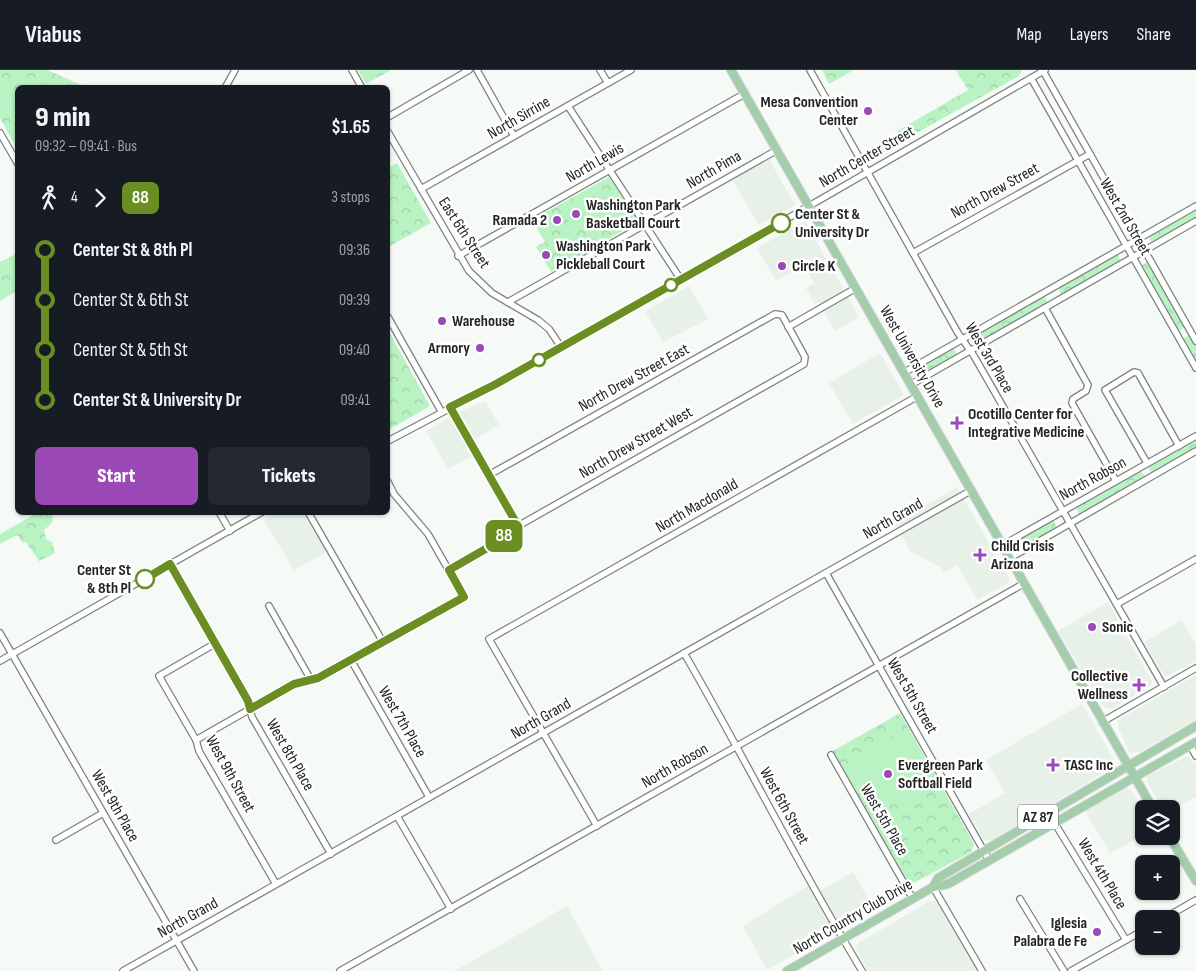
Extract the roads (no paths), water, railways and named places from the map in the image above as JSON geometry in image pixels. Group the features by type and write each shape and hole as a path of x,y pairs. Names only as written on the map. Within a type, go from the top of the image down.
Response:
{"main road":[{"name":"West University Drive","path":"731,70 1148,800"},
{"name":"North Country Club Drive","path":"933,887 938,878 1196,726"},
{"name":"North Country Club Drive","path":"787,971 933,887 943,886 1193,744"},
{"path":"1174,845 1196,881"}],"street":[{"path":"228,85 235,70"},
{"path":"352,70 360,85"},
{"path":"390,116 469,70"},
{"path":"477,70 514,136"},
{"path":"600,70 608,83"},
{"name":"North Sirrine","path":"420,190 631,70"},
{"name":"West 3rd Place","path":"810,70 962,339 1164,687"},
{"name":"North Center Street","path":"390,440 441,411 496,384 681,280 1044,71"},
{"name":"West 2nd Street","path":"1044,71 1196,341"},
{"name":"West 2nd Street","path":"1031,78 1196,368"},
{"name":"North Lewis","path":"458,256 744,94"},
{"path":"568,106 681,280"},
{"path":"0,133 15,159"},
{"name":"East 6th Street","path":"390,136 458,256 479,282 549,329 560,348"},
{"name":"North Pima","path":"508,302 777,150"},
{"name":"North Drew Street","path":"913,252 1090,154"},
{"path":"904,372 1196,206"},
{"path":"912,384 1196,221"},
{"path":"788,327 856,288"},
{"path":"1051,289 1057,300"},
{"path":"1045,308 1088,385 1086,391 1073,398 1072,403 1116,481"},
{"name":"North Drew Street East","path":"489,475 775,314 782,316 788,327"},
{"path":"390,321 441,411"},
{"name":"North Drew Street West","path":"449,570 496,543 518,526 804,364 806,357 788,327"},
{"path":"1147,464 1105,390 1134,372 1138,373 1179,446"},
{"name":"North Macdonald","path":"544,733 490,639 918,396"},
{"path":"450,407 518,526"},
{"name":"North Robson","path":"1003,545 1196,436"},
{"name":"North Robson","path":"1010,558 1196,451"},
{"path":"196,740 294,684 318,678 464,597 428,534 394,494 390,486"},
{"name":"North Grand","path":"123,971 972,490"},
{"path":"221,515 230,531"},
{"path":"0,661 257,515"},
{"path":"310,515 383,642"},
{"path":"1117,604 1196,559"},
{"name":"West 8th Place","path":"170,564 216,643 248,701 252,717 330,854"},
{"name":"West 5th Street","path":"826,572 989,860"},
{"name":"North Robson","path":"340,971 1023,584"},
{"path":"269,606 311,680"},
{"name":"West 9th Place","path":"0,633 194,971"},
{"name":"West 9th Street","path":"216,643 159,676 196,740 199,751 276,884"},
{"name":"West 6th Street","path":"684,653 737,746 761,795 862,971"},
{"name":"West 7th Place","path":"351,660 429,798"},
{"path":"1102,722 1196,668"},
{"path":"544,733 598,826"},
{"path":"1193,744 1196,756"},
{"name":"West 5th Place","path":"831,755 913,899"},
{"path":"56,840 103,813"},
{"path":"396,816 450,909"},
{"name":"West 4th Place","path":"1054,822 1126,940"},
{"path":"933,887 982,971"},
{"path":"1020,899 1064,971"},
{"path":"1179,910 1196,900"},
{"path":"1071,971 1135,935"}],"place":[{"name":"Mesa Convention Center","path":"868,111"},
{"name":"Washington Park Basketball Court","path":"576,214"},
{"name":"Ramada 2","path":"557,220"},
{"name":"Center St & University Dr","path":"781,223"},
{"name":"Washington Park Pickleball Court","path":"546,255"},
{"name":"Circle K","path":"782,266"},
{"name":"Warehouse","path":"442,321"},
{"name":"Armory","path":"480,348"},
{"name":"Ocotillo Center for Integrative Medicine","path":"957,423"},
{"name":"Child Crisis Arizona","path":"980,555"},
{"name":"Center St & 8th Pl","path":"145,579"},
{"name":"Sonic","path":"1092,627"},
{"name":"Collective Wellness","path":"1139,685"},
{"name":"TASC Inc","path":"1053,765"},
{"name":"Evergreen Park Softball Field","path":"888,774"},
{"name":"Iglesia Palabra de Fe","path":"1097,932"}]}
